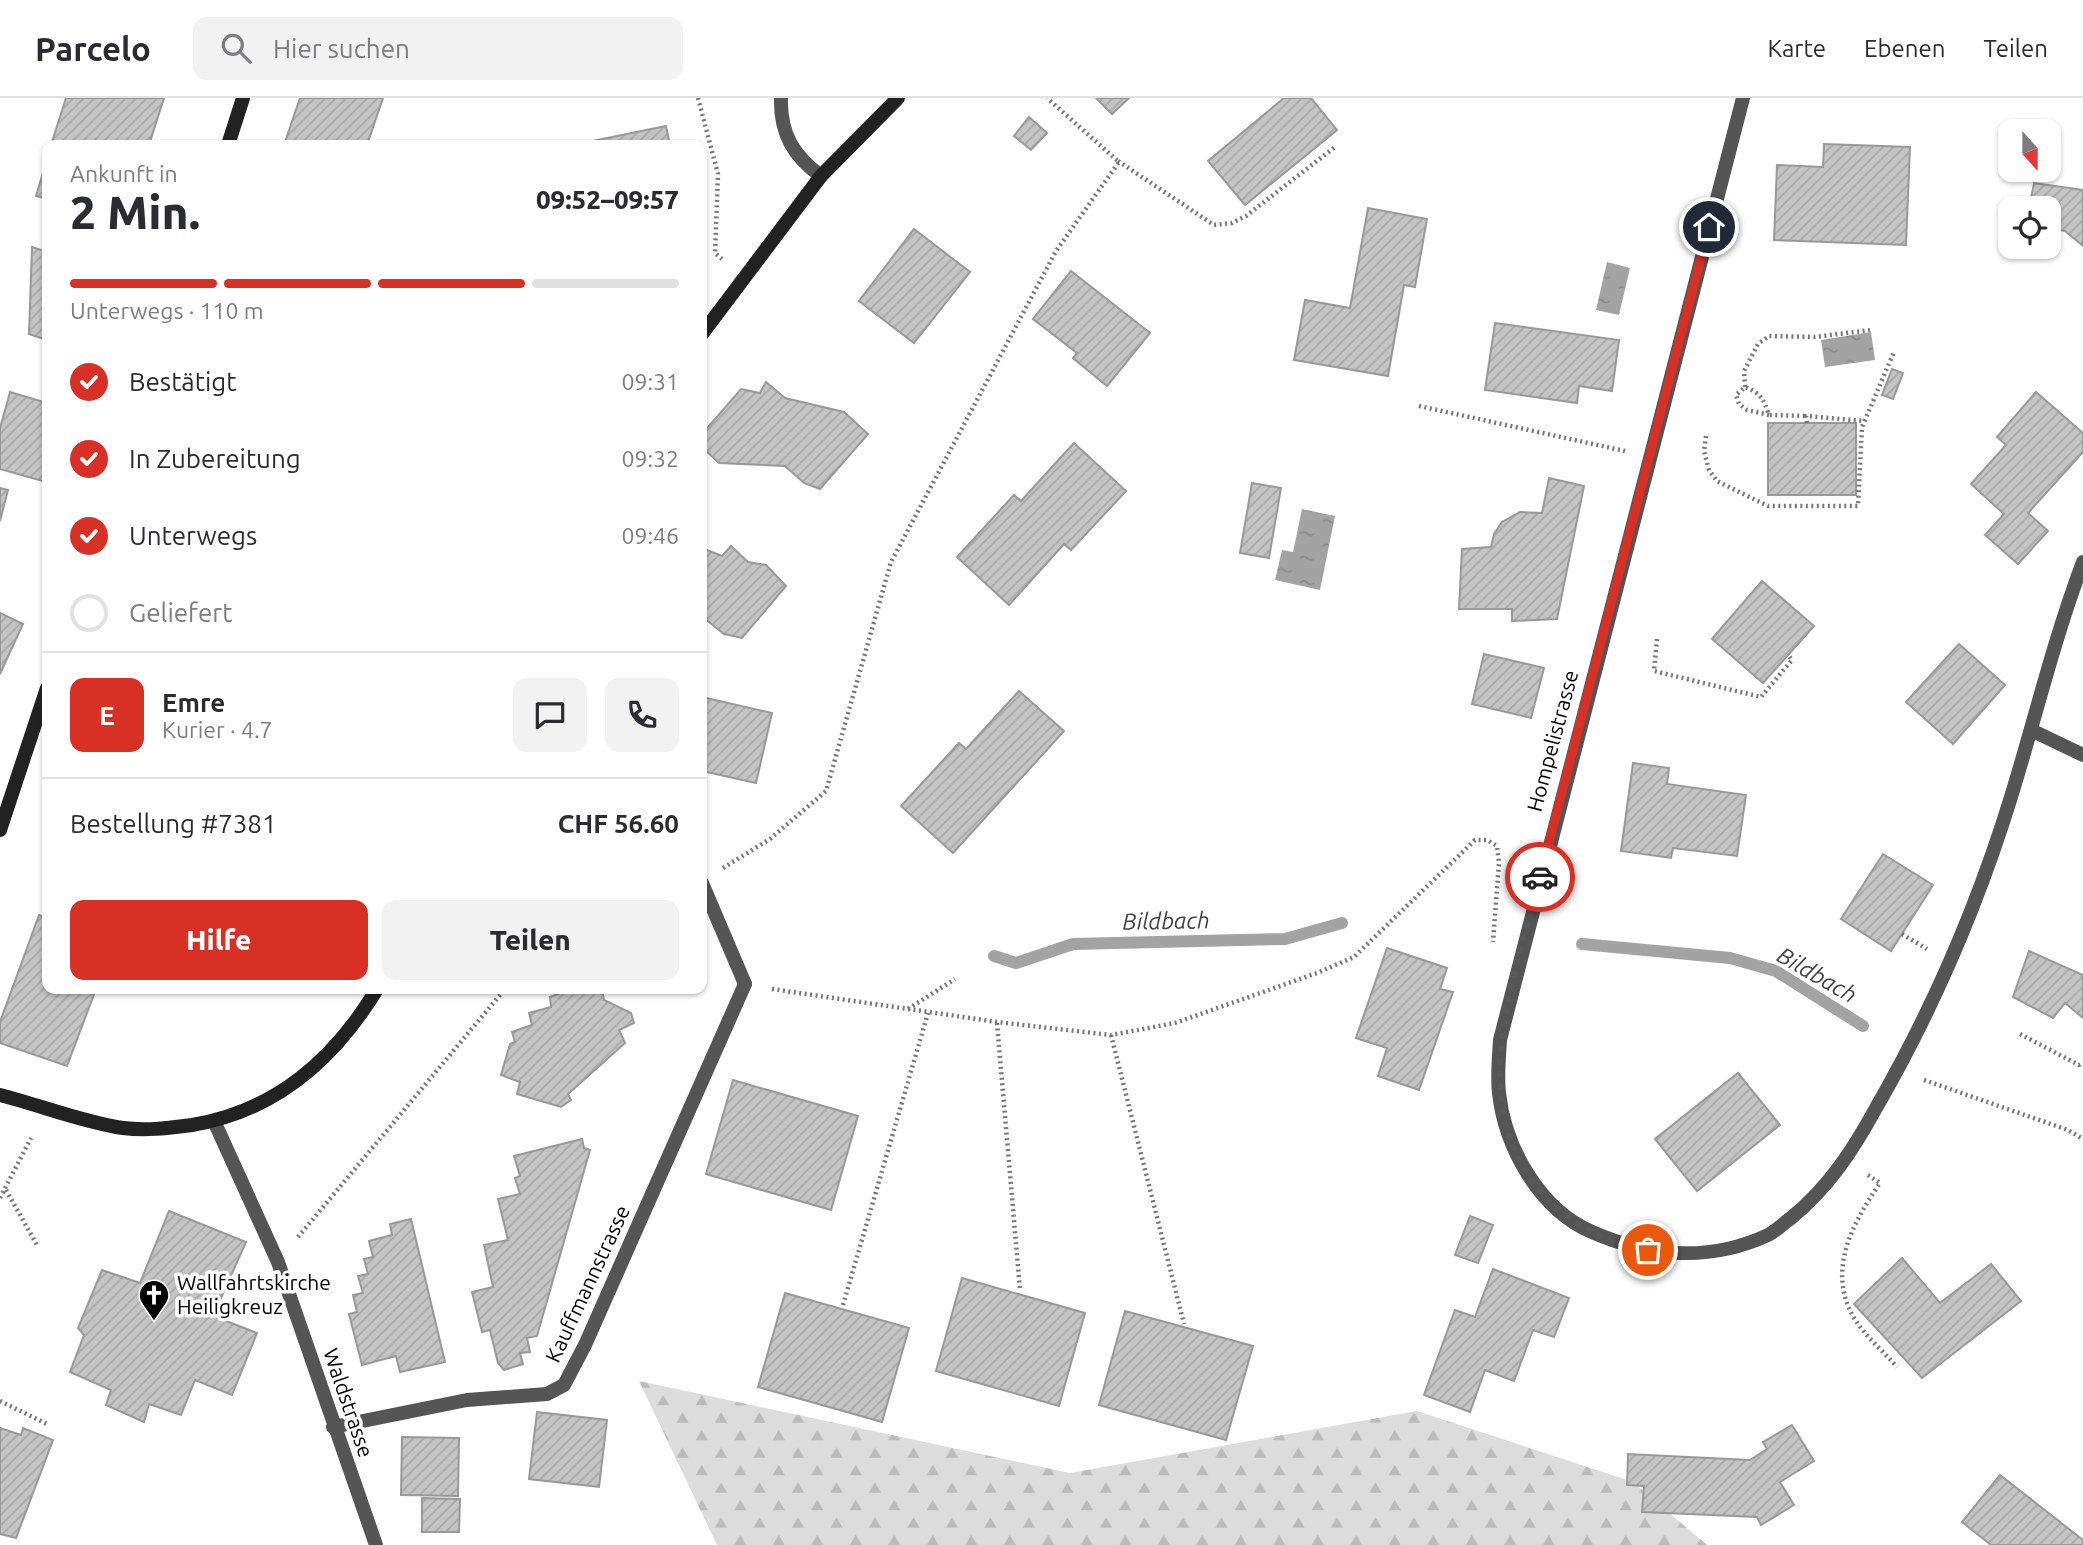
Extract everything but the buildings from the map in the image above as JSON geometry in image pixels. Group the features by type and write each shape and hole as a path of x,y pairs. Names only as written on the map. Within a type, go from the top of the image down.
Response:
{"street":[{"path":"230,140 243,98"},
{"path":"781,98 781,120 799,161 821,176"},
{"path":"707,327 743,275 821,176 898,98"},
{"name":"Hompelistrasse","path":"1743,98 1500,1040 1499,1092 1509,1136 1540,1194 1581,1227 1628,1248 1688,1254 1726,1249 1770,1235 1813,1200 1847,1160 1898,1071 1961,937 2011,798 2083,562"},
{"path":"0,830 42,703"},
{"path":"2031,730 2083,755"},
{"path":"707,894 745,984"},
{"name":"Kauffmannstrasse","path":"333,1427 467,1400 547,1394 564,1385 745,984"},
{"path":"0,1095 121,1128 156,1130 214,1121 264,1103 318,1066 341,1043 374,994"},
{"name":"Waldstrasse","path":"214,1121 278,1262 376,1545"}],"path":[{"path":"698,98 719,174 715,253 724,260"},
{"path":"1047,98 1117,160 1214,225 1232,223 1246,216 1335,147"},
{"path":"707,881 722,868 770,839 826,791 891,562 1056,251 1117,160"},
{"path":"1745,387 1744,371 1758,344 1769,335 1814,337 1871,330"},
{"path":"1706,436 1703,451 1709,470 1717,481 1768,506 1858,506 1864,421 1894,352"},
{"path":"1745,387 1756,391 1763,398 1769,415"},
{"path":"1745,387 1736,395 1739,404 1747,410 1807,419 1864,421"},
{"path":"1419,406 1602,446"},
{"path":"1657,639 1654,671 1761,697 1792,660 1788,656"},
{"path":"745,984 997,1023 1111,1035 1175,1023 1317,973 1354,957 1475,839 1487,840 1497,846 1499,863 1493,952"},
{"path":"907,1010 955,979"},
{"path":"278,1262 502,994"},
{"path":"843,1305 928,1013"},
{"path":"997,1023 1020,1290"},
{"path":"2020,1034 2078,1065 2083,1062"},
{"path":"1111,1035 1184,1324"},
{"path":"1920,1078 2068,1130 2083,1139"},
{"path":"0,1198 31,1138"},
{"path":"1867,1174 1880,1183 1857,1217 1845,1245 1842,1270 1846,1302 1855,1320 1897,1367"},
{"path":"6,1190 37,1245"},
{"path":"0,1401 47,1424"}],"green space":[{"path":"639,1381 1070,1473 1417,1411 1633,1482 1707,1545 717,1545"}],"water":[{"path":"1607,262 1630,268 1619,315 1596,310"},
{"path":"1871,332 1875,360 1825,367 1821,340"},
{"path":"1302,509 1335,516 1320,590 1275,580 1282,550 1293,552"}],"waterway":[{"name":"Bildbach","path":"994,956 1016,963 1073,944 1285,939 1342,923"},
{"name":"Bildbach","path":"1582,944 1730,958 1776,971 1863,1026"}],"way so far":[{"path":"1540,877 1500,1040 1499,1092 1509,1136 1540,1194 1581,1227 1628,1248 1648,1250"}],"place":[{"name":"Wallfahrtskirche Heiligkreuz","path":"154,1322"}],"route":[{"path":"1540,877 1709,227"}]}
